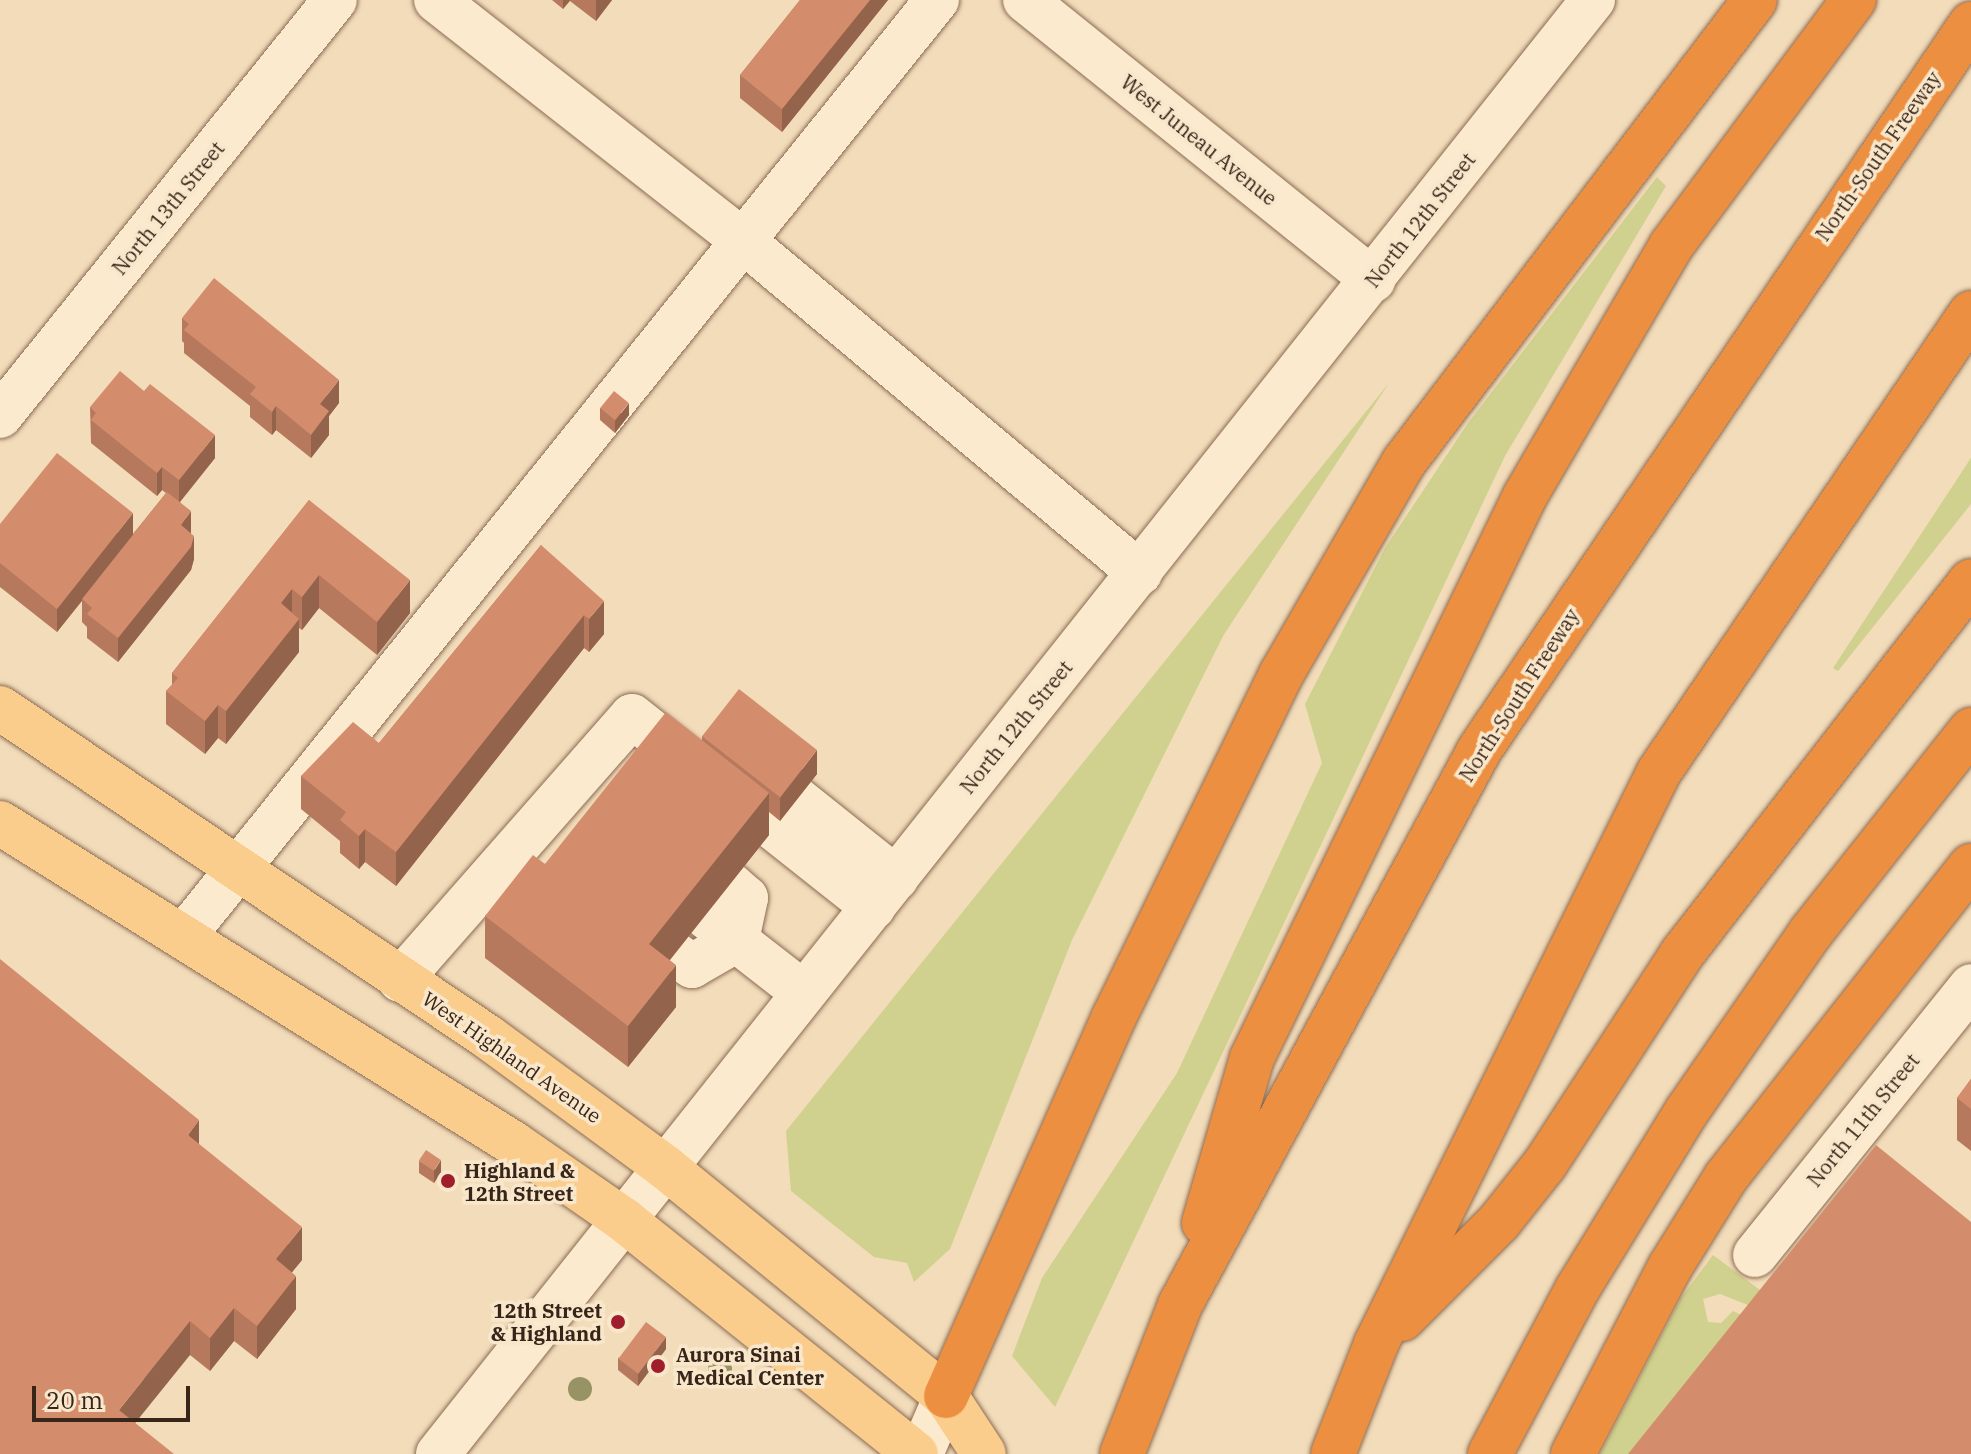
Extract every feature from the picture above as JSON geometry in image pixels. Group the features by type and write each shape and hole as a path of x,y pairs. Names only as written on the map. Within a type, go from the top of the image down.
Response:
{"highway":[{"path":"946,1396 1114,1017 1282,673 1404,462 1755,0"},
{"path":"1180,1305 1252,1058 1470,600 1586,384 1671,246 1854,0"},
{"name":"North-South Freeway","path":"1122,1454 1180,1305 1480,749 1971,24"},
{"path":"1333,1454 1376,1344 1659,772 1971,313"},
{"path":"1376,1344 1499,1222 1545,1164 1681,955 1971,581"},
{"path":"1490,1454 1578,1288 1687,1111 1811,932 1971,730"},
{"path":"1573,1454 1670,1267 1726,1177 1971,866"}],"main road":[{"name":"West Highland Avenue","path":"0,708 232,870 400,980 665,1167 946,1396 984,1454"},
{"path":"0,823 624,1220 919,1454"}],"street":[{"name":"North 13th Street","path":"0,416 335,0"},
{"path":"436,0 742,240 1140,573"},
{"path":"183,937 232,870 937,0"},
{"name":"West Juneau Avenue","path":"1025,0 1373,280"},
{"name":"North 12th Street","path":"438,1454 1593,0"},
{"path":"632,716 884,892"},
{"path":"632,716 718,739"},
{"path":"569,826 632,716"},
{"path":"400,980 609,788 619,795"},
{"path":"797,799 884,892"},
{"path":"675,954 692,966 724,913 804,993"},
{"name":"North 11th Street","path":"1755,1255 1855,1161 1971,986"},
{"path":"919,1454 946,1396"}],"green space":[{"path":"1657,177 1666,186 1505,456 1055,1407 1012,1356 1042,1278 1177,1073 1322,763 1305,704 1385,548 1468,423"},
{"path":"1389,383 1223,636 1072,940 950,1249 914,1282 907,1263 874,1257 791,1191 786,1131"},
{"path":"1971,458 1971,504 1838,671 1833,668"},
{"path":"1713,1255 1764,1293 1753,1307 1720,1294 1703,1299 1708,1322 1721,1323 1733,1311 1746,1317 1648,1454 1600,1454 1681,1298"}],"building":[{"path":"800,0 870,0 782,109 740,75"},
{"path":"214,278 339,380 320,404 329,411 311,435 276,406 272,412 250,394 256,387 184,330 189,324 182,318"},
{"path":"120,371 144,391 150,384 215,435 179,480 162,467 157,473 91,420 96,413 90,407"},
{"path":"614,391 629,403 615,420 600,408"},
{"path":"57,453 133,513 57,609 0,563 0,524"},
{"path":"167,492 191,511 181,525 194,536 191,547 118,638 87,614 92,608 82,599"},
{"path":"309,500 410,580 377,622 319,575 302,597 292,589 281,603 299,619 226,711 218,705 205,721 166,691 178,678 172,673"},
{"path":"541,545 604,601 589,619 584,615 396,852 365,829 359,836 340,820 346,812 301,776 353,722 379,743"},
{"path":"739,689 817,750 780,797 702,736"},
{"path":"666,712 769,793 649,944 676,965 628,1026 485,916 533,855 545,864"},
{"path":"0,959 199,1120 188,1135 302,1227 276,1259 296,1276 257,1326 234,1308 210,1338 190,1321 119,1410 174,1454 0,1454"},
{"path":"1971,1079 1971,1109 1957,1098"},
{"path":"1876,1145 1971,1222 1971,1454 1628,1454"},
{"path":"426,1150 441,1160 434,1171 419,1161"},
{"path":"646,1322 666,1337 638,1374 618,1359"}],"place":[{"name":"Highland & 12th Street","path":"448,1181"},
{"name":"12th Street & Highland","path":"618,1322"},
{"name":"Aurora Sinai Medical Center","path":"658,1366"}]}
